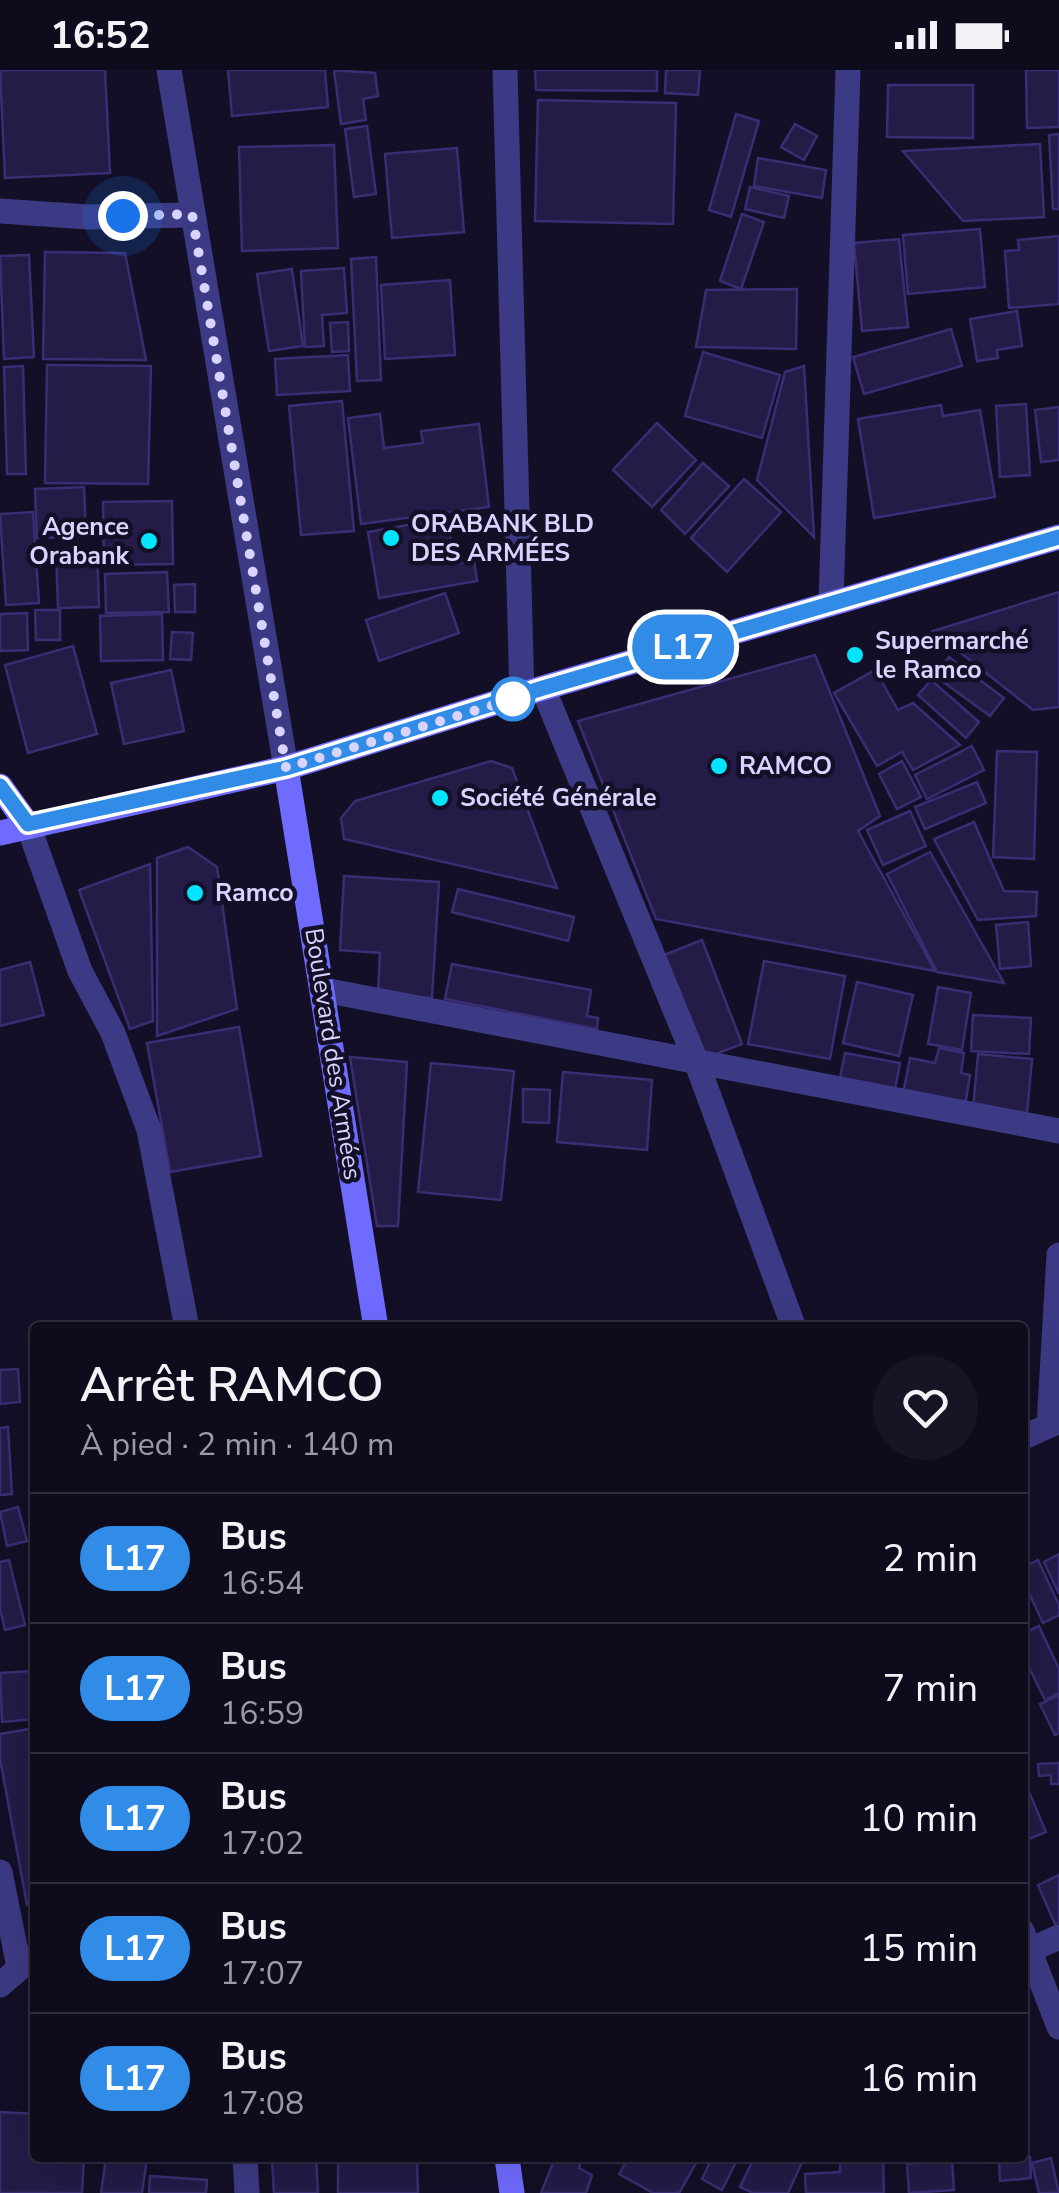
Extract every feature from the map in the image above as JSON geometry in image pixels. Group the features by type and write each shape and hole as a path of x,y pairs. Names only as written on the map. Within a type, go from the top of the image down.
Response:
{"main road":[{"path":"0,833 286,768 831,602 1059,537"},
{"name":"Boulevard des Armées","path":"286,768 375,1322"},
{"path":"0,786 28,824"},
{"path":"510,2162 512,2193"}],"street":[{"name":"Boulevard des Armées","path":"168,70 286,768"},
{"path":"506,70 532,692 696,1061 792,1322"},
{"path":"831,602 848,70"},
{"path":"0,210 88,217 192,214"},
{"path":"28,824 80,970 113,1033 149,1130 186,1322"},
{"path":"324,990 1059,1131"},
{"path":"1028,1435 1054,1423 1059,1255"},
{"path":"0,1872 18,1969"},
{"path":"1028,1940 1059,1937"},
{"path":"1028,1945 1059,2027"},
{"path":"244,2162 247,2193"}],"building":[{"path":"0,70 105,70 110,173 5,178"},
{"path":"228,70 325,70 328,107 232,116"},
{"path":"334,70 375,73 378,96 363,99 366,120 341,124"},
{"path":"535,70 657,70 657,91 536,90"},
{"path":"666,70 700,70 698,95 665,93"},
{"path":"1026,70 1059,70 1059,127 1027,128"},
{"path":"888,85 973,85 973,138 887,137"},
{"path":"538,100 676,103 673,224 535,221"},
{"path":"736,114 759,121 731,217 709,210"},
{"path":"795,124 817,136 804,160 781,147"},
{"path":"367,126 376,194 354,197 345,129"},
{"path":"1059,134 1059,209 1053,209 1049,135"},
{"path":"1040,144 1044,217 963,221 903,151"},
{"path":"334,145 338,248 242,251 239,147"},
{"path":"457,148 464,232 392,238 385,154"},
{"path":"758,158 826,170 822,198 754,186"},
{"path":"750,187 789,196 784,218 745,209"},
{"path":"742,214 764,222 741,289 720,281"},
{"path":"980,229 985,287 908,294 903,235"},
{"path":"1059,236 1059,304 1009,308 1005,251 1019,250 1018,240"},
{"path":"899,239 908,327 862,331 854,243"},
{"path":"45,252 125,253 146,360 43,359"},
{"path":"29,255 34,357 4,359 0,256"},
{"path":"376,257 381,380 357,381 351,259"},
{"path":"344,268 347,313 322,315 324,346 305,347 301,271"},
{"path":"292,269 303,346 269,351 257,274"},
{"path":"450,280 455,355 385,359 381,285"},
{"path":"797,289 796,349 696,347 706,290"},
{"path":"1017,311 1022,346 997,350 998,358 977,361 970,319"},
{"path":"348,322 349,351 332,352 330,323"},
{"path":"951,329 962,366 864,394 853,357"},
{"path":"703,352 780,375 762,438 685,416"},
{"path":"348,355 350,391 277,395 275,359"},
{"path":"47,365 151,366 148,484 45,483"},
{"path":"23,366 26,474 7,474 4,367"},
{"path":"804,366 814,537 757,480 785,372"},
{"path":"342,401 354,531 301,535 289,406"},
{"path":"1026,404 1030,475 1000,477 996,406"},
{"path":"941,405 943,416 980,410 995,497 874,518 858,419"},
{"path":"1059,407 1059,460 1041,462 1035,410"},
{"path":"380,414 384,448 423,443 421,431 479,424 489,507 361,524 348,418"},
{"path":"657,423 696,460 652,507 613,470"},
{"path":"703,463 729,486 685,534 661,510"},
{"path":"744,479 781,512 727,572 691,538"},
{"path":"84,487 86,537 37,538 35,489"},
{"path":"172,501 173,564 104,565 103,502"},
{"path":"33,512 39,603 6,605 0,514"},
{"path":"447,518 455,564 474,561 477,581 379,598 368,532"},
{"path":"97,549 99,607 58,608 56,551"},
{"path":"167,572 169,612 106,613 105,574"},
{"path":"195,584 195,612 175,612 174,585"},
{"path":"1059,592 1059,707 1033,710 933,631"},
{"path":"445,593 459,633 379,661 366,620"},
{"path":"35,610 60,610 60,640 36,640"},
{"path":"27,613 28,650 0,651 0,614"},
{"path":"162,614 163,660 101,661 100,616"},
{"path":"172,632 193,633 191,660 170,659"},
{"path":"73,646 97,734 28,753 5,665"},
{"path":"815,655 880,816 858,831 935,971 656,919 578,721"},
{"path":"949,657 1004,698 990,716 935,676"},
{"path":"171,670 184,731 124,744 111,683"},
{"path":"875,670 898,710 913,703 960,745 913,770 902,752 877,766 834,693"},
{"path":"931,680 979,722 966,738 918,695"},
{"path":"972,746 984,770 927,799 915,775"},
{"path":"997,751 1037,752 1034,859 993,857"},
{"path":"491,761 512,768 557,888 344,839 341,818 355,801"},
{"path":"902,761 921,797 897,809 879,774"},
{"path":"977,782 986,803 925,829 915,807"},
{"path":"910,811 926,846 883,865 867,830"},
{"path":"974,822 1004,891 1037,892 1036,916 978,920 934,839"},
{"path":"188,847 217,867 237,1009 157,1036 157,858"},
{"path":"930,852 1004,983 937,972 887,874"},
{"path":"150,864 153,1021 130,1029 79,890"},
{"path":"344,876 439,882 432,998 378,994 380,953 340,950"},
{"path":"458,889 574,917 568,941 452,912"},
{"path":"1028,922 1031,966 1000,969 996,925"},
{"path":"702,940 742,1044 703,1059 664,955"},
{"path":"764,961 845,976 830,1059 748,1044"},
{"path":"30,962 44,1015 0,1026 0,970"},
{"path":"452,964 591,990 587,1016 598,1018 597,1029 445,999"},
{"path":"857,982 913,995 899,1056 843,1043"},
{"path":"938,987 971,993 962,1050 928,1044"},
{"path":"973,1015 1031,1018 1029,1054 971,1051"},
{"path":"239,1027 261,1156 170,1172 147,1043"},
{"path":"939,1048 964,1053 961,1073 970,1075 965,1106 903,1094 910,1058 935,1063"},
{"path":"845,1053 900,1063 895,1089 840,1078"},
{"path":"978,1054 1032,1059 1027,1113 973,1108"},
{"path":"350,1057 407,1062 398,1226 377,1226"},
{"path":"431,1063 514,1071 501,1200 418,1192"},
{"path":"563,1072 652,1080 647,1150 557,1142"},
{"path":"523,1089 550,1090 549,1123 523,1122"},
{"path":"18,1369 20,1402 0,1404 0,1370"},
{"path":"8,1427 12,1494 0,1495 0,1428"},
{"path":"18,1507 27,1541 7,1546 0,1512"},
{"path":"1059,1554 1059,1594 1044,1562"},
{"path":"9,1560 25,1625 5,1630 0,1608 0,1562"},
{"path":"1038,1560 1059,1605 1059,1615 1043,1623 1028,1591 1028,1565"},
{"path":"1039,1626 1059,1669 1059,1693 1045,1700 1028,1665 1028,1631"},
{"path":"30,1671 30,1719 2,1722 0,1673"},
{"path":"1059,1695 1059,1733 1055,1735 1040,1704"},
{"path":"29,1729 30,1735 27,1905 0,1759 0,1734"},
{"path":"1059,1763 1059,1784 1051,1784 1051,1775 1039,1776 1038,1764"},
{"path":"1028,1795 1046,1832 1028,1839"},
{"path":"1059,1875 1059,1922 1055,1924 1038,1885"},
{"path":"0,2112 30,2114 30,2162 84,2162 82,2193 0,2193"},
{"path":"1028,2157 1031,2178 1000,2181 999,2162 1028,2162"},
{"path":"1051,2158 1059,2193 1039,2193 1032,2163"},
{"path":"105,2162 146,2162 142,2193 101,2193"},
{"path":"272,2162 316,2162 318,2193 274,2193"},
{"path":"338,2162 417,2162 418,2193 338,2193"},
{"path":"553,2162 581,2162 579,2168 592,2175 586,2193 541,2193"},
{"path":"626,2162 697,2162 679,2193 653,2193 619,2174"},
{"path":"710,2162 736,2162 722,2190 702,2179"},
{"path":"752,2162 802,2162 788,2193 753,2193 740,2187"},
{"path":"840,2162 883,2162 884,2193 806,2193 805,2174 840,2172"},
{"path":"952,2162 954,2190 909,2193 907,2164"},
{"path":"150,2176 207,2180 206,2193 149,2193"}],"bus line":[{"name":"L17","path":"0,786 28,824 286,768 543,688 1059,537"}],"place":[{"name":"ORABANK BLD DES ARMÉES","path":"391,538"},
{"name":"Agence Orabank","path":"149,541"},
{"name":"Supermarché le Ramco","path":"855,655"},
{"name":"RAMCO","path":"719,766"},
{"name":"Société Générale","path":"440,798"},
{"name":"Ramco","path":"195,893"}],"route":[{"path":"123,216 192,214 286,768 513,699"}]}
